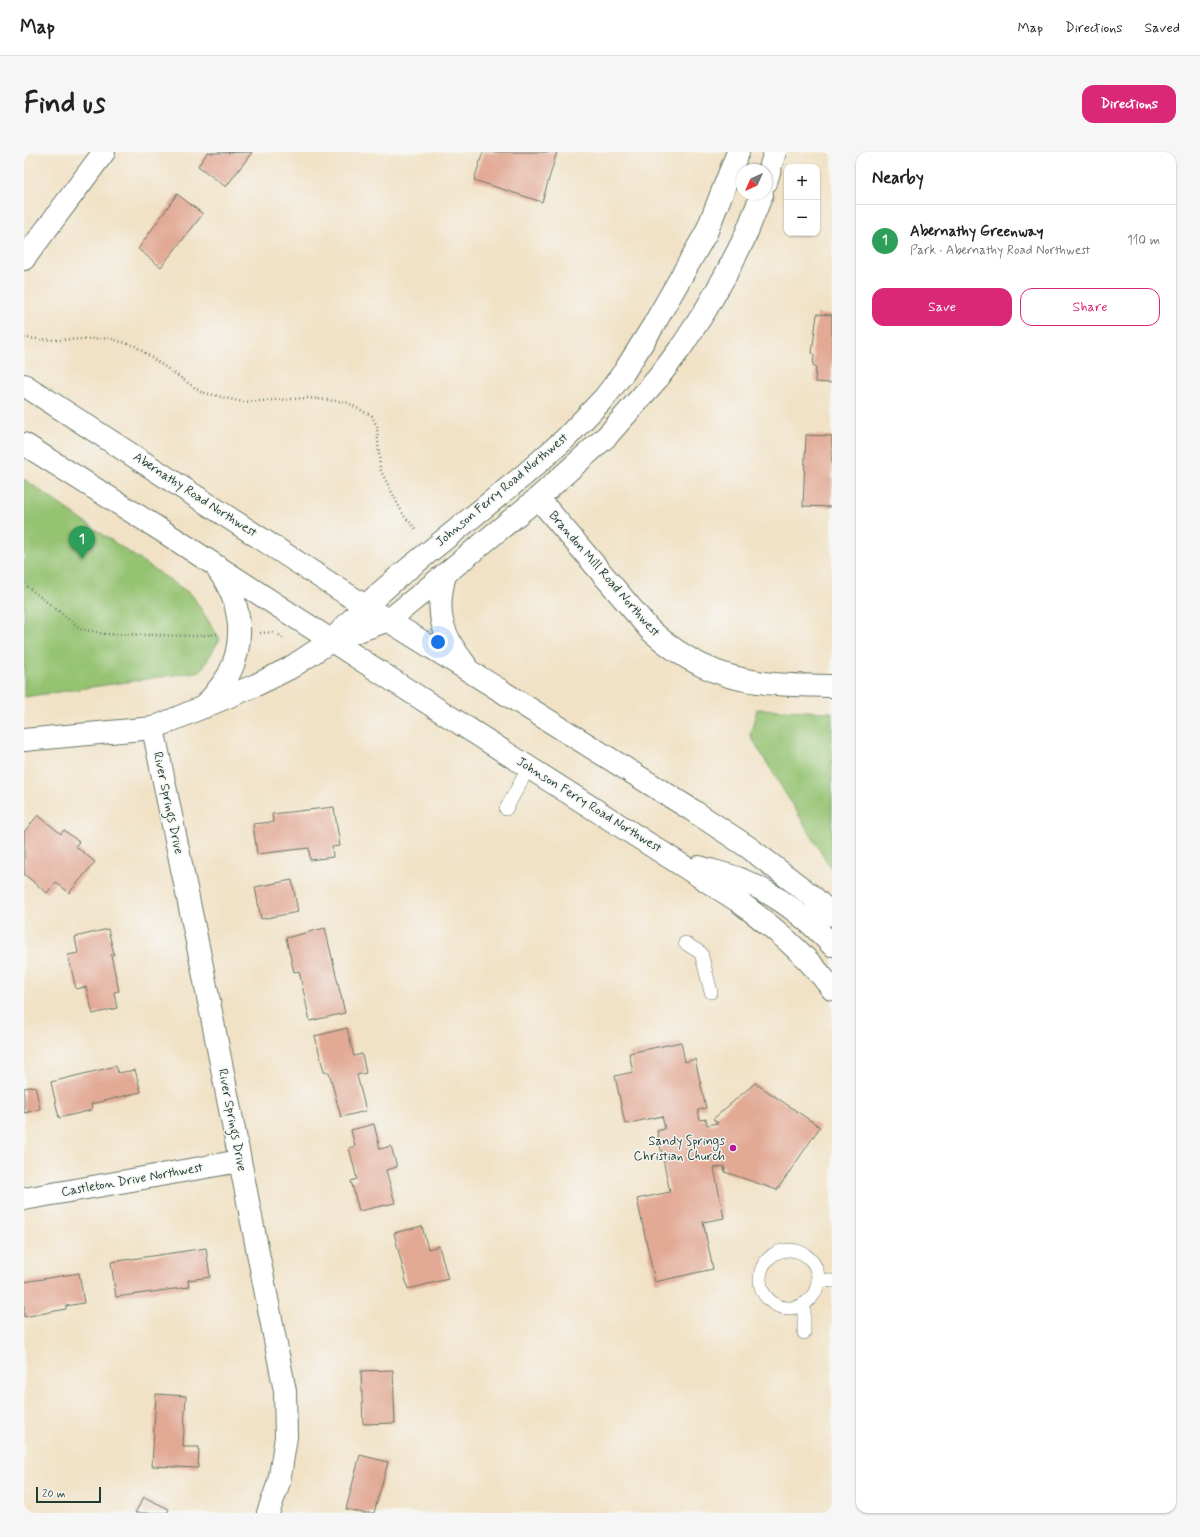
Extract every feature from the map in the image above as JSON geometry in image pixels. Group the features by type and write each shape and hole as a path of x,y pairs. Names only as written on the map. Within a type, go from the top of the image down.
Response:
{"street":[{"path":"24,259 104,152"},
{"name":"Johnson Ferry Road Northwest","path":"738,152 706,233 653,326 624,372 605,397 565,439 523,476 398,577 365,606 331,641 738,901 777,931 806,958 832,989"},
{"path":"771,164 775,152"},
{"path":"24,740 153,728 256,685 290,668 331,641 389,620 538,498 607,436 632,409 674,357 705,311 726,276 744,239 760,200"},
{"name":"Abernathy Road Northwest","path":"24,385 365,606"},
{"path":"24,444 164,532 331,641"},
{"name":"Brandon Mill Road Northwest","path":"538,498 650,630 667,645 704,667 724,675 760,683 832,686"},
{"path":"204,707 220,689 228,675 239,645 239,618 235,602 216,567"},
{"path":"445,574 439,606 443,626 449,640 470,672"},
{"path":"365,606 748,847 794,881 832,915"},
{"name":"River Springs Drive","path":"153,728 285,1391 286,1437 279,1482 268,1513"},
{"path":"676,861 740,879 763,890 800,914 832,945"},
{"name":"Castleton Drive Northwest","path":"24,1199 240,1161"}],"lane":[{"path":"506,809 529,767"},
{"path":"685,943 701,953 711,992"},
{"path":"787,1249 797,1250 806,1255 813,1262 817,1270 818,1280 816,1290 811,1298 804,1304 786,1308 769,1300 763,1293 760,1283 760,1274 763,1264 769,1257 787,1249"},
{"path":"818,1280 832,1281"},
{"path":"804,1304 804,1333"}],"path":[{"path":"24,338 58,340 109,338 135,346 201,392 242,402 308,398 346,402 372,416 377,427 380,468 404,516 417,530"},
{"path":"24,584 81,629 105,634 197,636 221,634"}],"green space":[{"path":"24,479 192,595 220,639 201,671 24,697"},
{"path":"757,709 832,712 832,870 750,735"}],"building":[{"path":"208,152 252,152 226,187 198,166"},
{"path":"483,152 557,152 542,202 474,180"},
{"path":"177,194 203,214 161,267 138,249"},
{"path":"817,314 832,315 832,383 815,382 816,366 813,366 814,354 812,353"},
{"path":"806,435 832,436 832,507 803,506"},
{"path":"334,807 340,846 332,847 333,857 310,860 309,848 257,854 253,824 273,822 272,814"},
{"path":"38,815 61,834 64,830 79,842 75,846 95,862 69,893 56,882 47,893 24,874 24,832"},
{"path":"292,880 298,912 261,919 255,887"},
{"path":"325,928 345,1013 310,1021 299,971 294,972 286,938"},
{"path":"108,929 114,954 111,955 119,991 114,992 117,1008 93,1014 86,987 76,989 68,955 78,953 75,937"},
{"path":"347,1028 354,1056 362,1054 366,1073 357,1075 366,1111 341,1117 329,1072 324,1072 315,1036"},
{"name":"Sandy Springs Christian Church","path":"681,1042 685,1062 695,1059 706,1108 698,1110 700,1120 706,1119 707,1125 718,1123 713,1119 755,1083 820,1127 777,1190 725,1172 724,1166 714,1168 724,1218 703,1222 713,1269 655,1282 637,1199 670,1192 657,1131 665,1129 662,1116 625,1124 615,1076 633,1072 629,1053"},
{"path":"116,1066 118,1073 135,1070 141,1092 91,1104 92,1110 59,1118 51,1082"},
{"path":"35,1086 40,1109 24,1113 24,1088"},
{"path":"374,1124 380,1149 391,1146 397,1167 386,1170 395,1203 359,1211 351,1181 357,1179 349,1148 355,1146 351,1130"},
{"path":"422,1226 428,1249 439,1246 448,1279 408,1289 394,1233"},
{"path":"206,1248 210,1277 188,1280 189,1287 116,1297 111,1262"},
{"path":"79,1273 84,1303 66,1306 66,1309 24,1317 24,1282"},
{"path":"393,1370 395,1423 363,1424 361,1371"},
{"path":"156,1394 186,1396 183,1447 199,1447 198,1468 152,1466"},
{"path":"360,1455 388,1462 374,1513 363,1513 346,1509"},
{"path":"144,1497 169,1509 167,1513 135,1513"}],"place":[{"name":"Abernathy Greenway","path":"82,559"},
{"name":"Sandy Springs Christian Church","path":"733,1148"}]}
